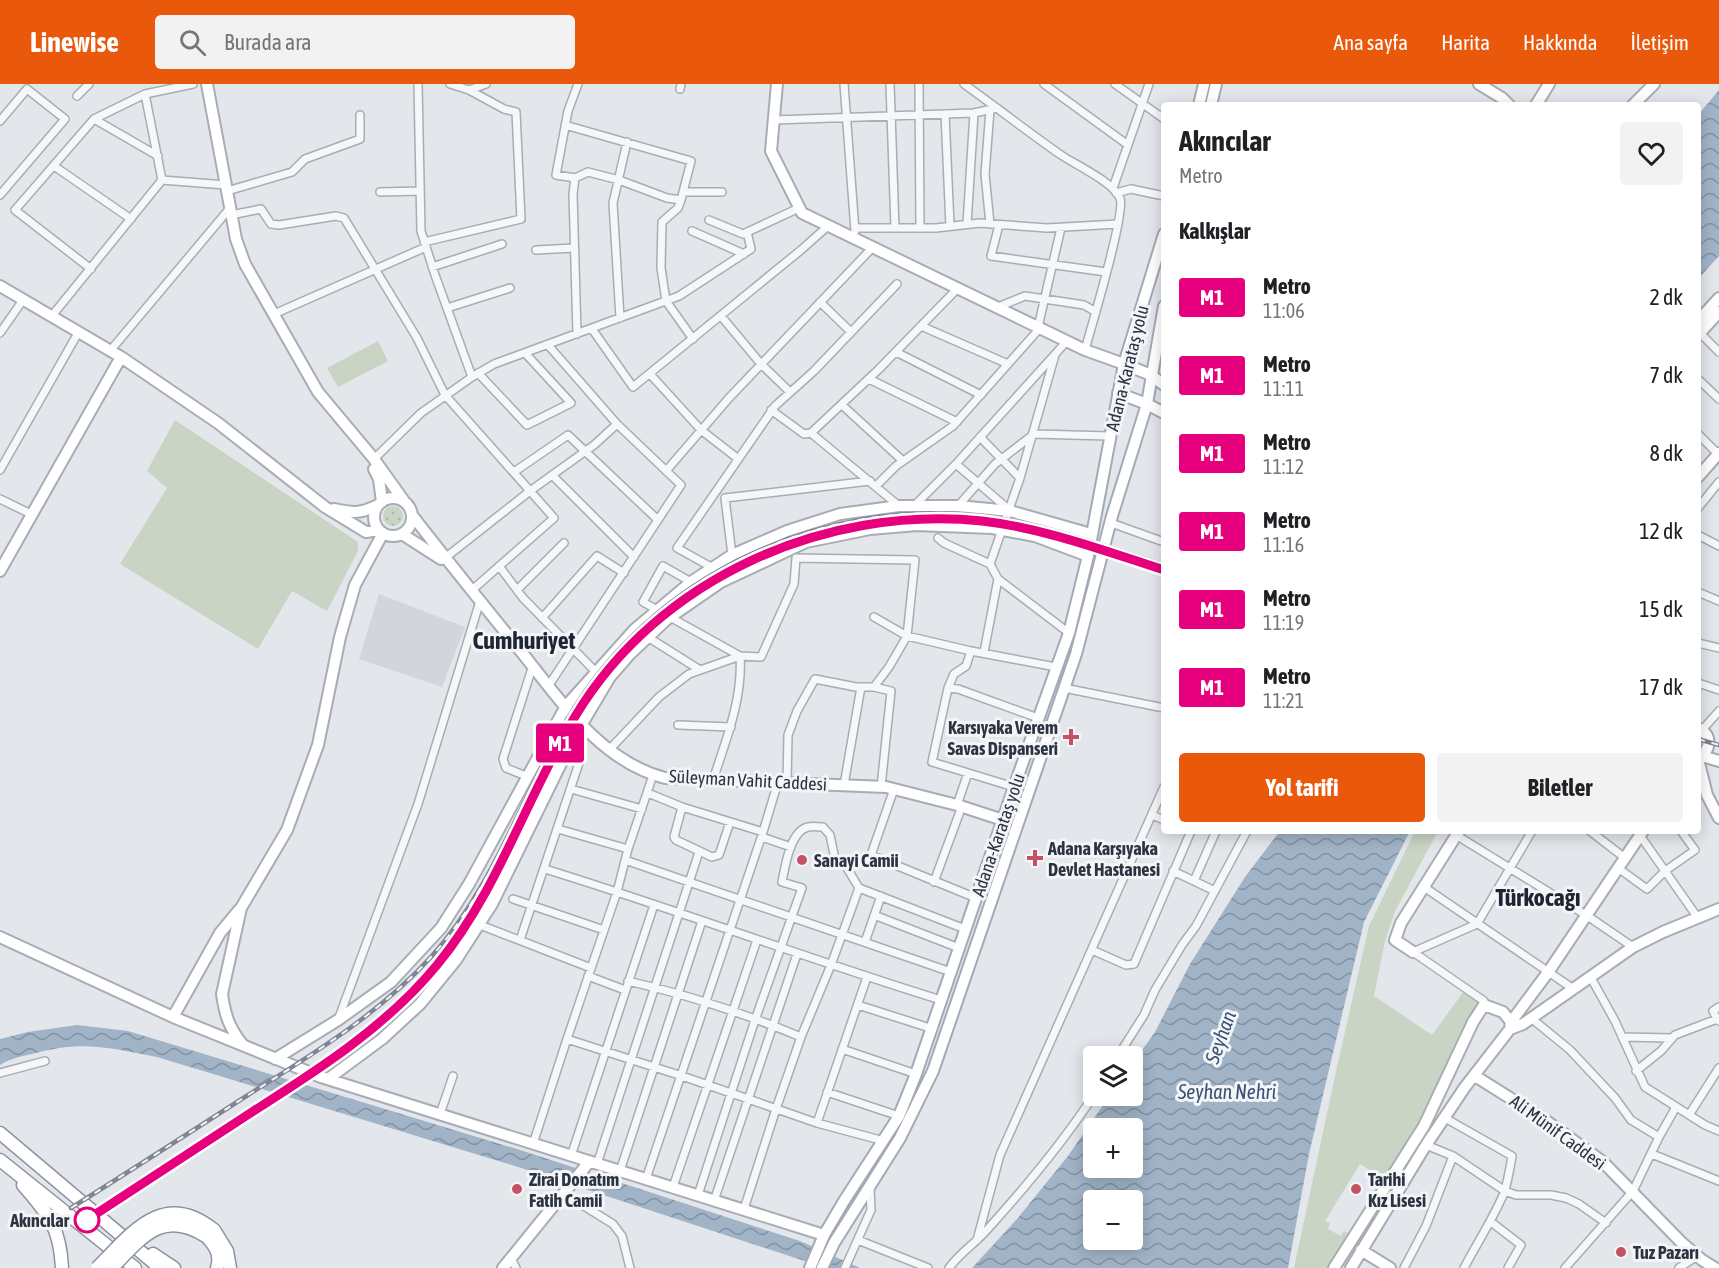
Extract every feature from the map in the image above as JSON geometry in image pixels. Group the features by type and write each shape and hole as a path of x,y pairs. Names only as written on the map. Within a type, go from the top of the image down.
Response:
{"highway":[{"path":"0,1133 160,1268"},
{"path":"0,1160 50,1216 59,1243 62,1268"},
{"path":"0,1160 135,1268"},
{"path":"93,1213 174,1268"},
{"path":"97,1268 131,1233 155,1216 172,1213 190,1215 202,1221 226,1251 230,1268"},
{"path":"112,1268 140,1240 160,1226 172,1224 185,1226 211,1234"},
{"path":"211,1234 218,1251 217,1268"}],"main road":[{"path":"207,84 236,239 245,264 318,392 374,459 408,505 412,515 468,586"},
{"path":"777,84 771,151 802,213 828,226 856,234 873,247 1039,328 1085,350 1151,375 1161,383"},
{"path":"1200,102 1204,84"},
{"path":"1212,102 1216,84"},
{"path":"1479,84 1506,102"},
{"path":"1538,102 1549,84"},
{"path":"1636,102 1654,84"},
{"name":"Adana-Karataş yolu","path":"810,1268 823,1239 898,1116 916,1074 1069,633 1088,556 1124,364 1161,244"},
{"path":"0,286 121,357 218,423 325,507 366,532 381,532 395,536 402,534 410,526 412,515"},
{"path":"1701,318 1719,298"},
{"path":"1701,332 1719,312"},
{"name":"Adana-Karataş yolu","path":"822,1268 834,1243 900,1138 933,1071 1076,654 1111,523 1147,404 1161,322"},
{"path":"0,571 121,357"},
{"path":"1118,393 1161,411"},
{"path":"173,1017 220,933 241,908 287,830 318,746 340,637 355,585 381,532 374,515 380,504 380,479 355,438"},
{"path":"1701,474 1717,458"},
{"path":"325,507 354,513 364,512 393,498 404,501"},
{"path":"275,1059 338,1020 391,982 441,928 469,884 566,706 635,629 691,582 732,555 787,531 840,514 915,505 1010,511 1091,534"},
{"path":"328,1079 382,1039 420,1004 456,960 480,925 516,859 573,739 610,677 670,618 721,582 806,543 870,529 917,525 1003,530 1035,536 1088,556"},
{"path":"402,534 437,555 468,586"},
{"name":"Süleyman Vahit Caddesi","path":"468,586 581,724 625,761 653,775 665,778 881,787 959,805 1003,820"},
{"path":"1701,755 1708,748 1707,734"},
{"path":"1701,757 1719,761"},
{"path":"1701,766 1707,795 1719,818"},
{"path":"1413,952 1395,940 1401,923 1457,834"},
{"path":"1351,1268 1426,1145 1549,971 1639,834"},
{"path":"241,908 222,994 231,1030 245,1047"},
{"path":"1510,1025 1523,1024 1633,947 1719,909"},
{"path":"0,937 173,1017 328,1079 591,1164 744,1209 823,1239"},
{"path":"1334,1268 1424,1126 1473,1022 1484,1005 1503,1012 1510,1025"},
{"name":"Ali Münif Caddesi","path":"1475,1076 1508,1095 1593,1155 1633,1191 1697,1256 1715,1268"},
{"path":"503,1268 514,1263 564,1192 591,1164"},
{"path":"1361,1250 1390,1268"}],"street":[{"path":"77,96 89,84"},
{"path":"91,269 15,210 94,119 145,94 193,84"},
{"path":"418,84 421,231 432,267 475,375 527,424 571,403 525,353"},
{"path":"274,314 376,269 425,244 521,219 516,112 504,109 470,90 450,84"},
{"path":"470,90 486,84"},
{"path":"578,84 565,125 556,175 575,178 588,172 619,180 667,198 722,192"},
{"path":"844,84 856,234 895,228 967,224 1047,228 1118,224"},
{"path":"890,84 895,228"},
{"path":"919,84 920,228"},
{"path":"1044,84 1128,145"},
{"path":"1115,84 1161,117"},
{"path":"1115,191 1149,84"},
{"path":"968,85 993,109 1115,191 1120,198 1122,207 1085,350"},
{"path":"0,120 27,89 65,119 0,195"},
{"path":"51,317 162,180 145,94"},
{"path":"774,120 974,113 993,109"},
{"path":"990,224 985,174 993,109"},
{"path":"967,224 974,113"},
{"path":"945,114 950,226"},
{"path":"162,180 227,188 292,172 305,159 360,139 360,115"},
{"path":"94,119 158,156"},
{"path":"565,125 691,161 678,208 662,222 661,268 666,301 693,339"},
{"path":"620,318 613,203 627,142"},
{"path":"54,166 131,219"},
{"path":"575,178 573,194 577,334"},
{"path":"1115,191 1131,189 1161,195"},
{"path":"380,192 420,191"},
{"path":"709,220 743,234 799,208"},
{"path":"110,351 231,212 261,209 272,224 279,225 336,216 344,218 417,338 444,395 555,518 499,567 468,586"},
{"path":"999,225 991,256 1106,272"},
{"path":"592,329 633,387 828,226"},
{"path":"732,555 725,498 873,484 957,422 1039,328 1061,228"},
{"path":"692,231 744,254"},
{"path":"374,459 421,413 444,395 494,364 679,296 751,249 747,232"},
{"path":"432,267 502,244"},
{"path":"666,471 761,364 873,247"},
{"path":"536,250 574,248"},
{"path":"714,568 677,549 771,410 814,371 897,284"},
{"path":"447,308 510,288"},
{"path":"771,410 804,434 811,433 869,379 958,288"},
{"path":"998,307 1025,296 1084,305 1096,312"},
{"path":"0,333 23,300"},
{"path":"820,302 851,332"},
{"path":"721,316 761,364 790,392"},
{"path":"921,326 1008,364"},
{"path":"0,470 78,333"},
{"path":"1701,336 1719,352"},
{"path":"915,505 956,464 1067,341"},
{"path":"548,345 617,424 681,485 549,685"},
{"path":"896,352 981,395"},
{"path":"990,564 1010,511 1056,353"},
{"path":"650,374 701,430 737,458"},
{"path":"869,379 957,422"},
{"path":"1701,382 1719,399"},
{"path":"842,405 903,461"},
{"path":"445,558 530,490 584,452 617,424"},
{"path":"811,433 899,506"},
{"path":"958,506 994,464 1034,434 1109,436"},
{"path":"514,472 568,435 658,520"},
{"path":"980,437 1020,478"},
{"path":"1701,438 1717,458"},
{"path":"956,464 1010,511"},
{"path":"552,474 634,557"},
{"path":"1701,504 1719,482"},
{"path":"0,499 31,514"},
{"path":"1111,523 1161,541"},
{"path":"1701,536 1718,543"},
{"path":"938,538 990,564 998,579 1069,633"},
{"path":"517,590 564,543"},
{"path":"542,618 597,556 624,573"},
{"path":"610,749 659,697 689,674 740,656 761,657 794,584 796,558 915,560 907,636 889,668 874,687"},
{"path":"691,582 663,566 643,602 740,656"},
{"path":"499,567 542,618 595,671"},
{"path":"984,652 998,579"},
{"path":"1701,593 1719,601"},
{"path":"338,1020 418,804 480,601"},
{"path":"874,617 907,636 1056,667"},
{"path":"635,629 700,670"},
{"path":"1701,644 1719,648"},
{"path":"971,651 966,666 954,674 948,688 932,762 1014,787"},
{"path":"713,780 731,726 742,676 740,656"},
{"path":"526,776 506,768 503,759 532,665"},
{"path":"646,1179 729,931 782,782 788,735 797,711 815,680 891,691 881,787"},
{"path":"1701,684 1719,690"},
{"path":"844,785 861,687"},
{"path":"948,688 958,688 1038,718"},
{"path":"1064,688 1161,707"},
{"path":"1707,734 1719,711"},
{"path":"678,725 731,726"},
{"path":"520,940 582,754 573,739"},
{"path":"934,882 968,773"},
{"path":"533,1144 617,892 628,849 653,775"},
{"path":"571,789 642,809"},
{"path":"871,855 894,789"},
{"path":"648,793 763,834 791,847"},
{"path":"977,1240 1000,1155 1161,794"},
{"path":"682,807 674,837 712,857 719,855 730,822"},
{"path":"1152,815 1161,819"},
{"path":"698,1196 779,948 802,888 782,882 786,861 800,831 808,827 823,827 830,835 835,859 844,863 859,888 965,929"},
{"path":"558,829 628,849"},
{"path":"1092,950 1126,964 1134,964 1189,834"},
{"path":"1194,881 1215,834"},
{"path":"1124,1046 1144,1015 1155,990 1196,926 1245,834"},
{"path":"1460,834 1633,947"},
{"path":"1413,952 1478,924 1531,834"},
{"path":"1593,834 1647,889 1665,871 1695,850 1683,834"},
{"path":"1641,834 1698,918"},
{"path":"591,1164 630,1059 699,852"},
{"path":"844,863 871,855 976,898"},
{"path":"625,860 951,972"},
{"path":"545,869 941,1000"},
{"path":"1173,871 1215,891"},
{"path":"1424,887 1572,988"},
{"path":"744,1209 801,1037 831,965 859,888"},
{"path":"865,942 881,896"},
{"path":"513,899 604,930"},
{"path":"571,1156 654,905"},
{"path":"874,915 958,948"},
{"path":"620,1171 702,921"},
{"path":"480,925 520,940 625,990"},
{"path":"673,1187 757,940"},
{"path":"1413,952 1484,1000 1484,1005"},
{"path":"714,1201 797,954"},
{"path":"1590,976 1615,1021 1645,1087 1719,1131"},
{"path":"817,1123 867,977"},
{"path":"628,981 733,1011 801,1037"},
{"path":"858,1005 933,1029"},
{"path":"1636,1071 1661,1052 1672,1038 1695,1026 1718,1020 1713,1011 1719,1007"},
{"path":"1531,1018 1570,1050 1615,1098 1631,1120 1659,1137"},
{"path":"1622,1037 1672,1038"},
{"path":"567,1039 817,1123 884,1141"},
{"path":"842,1049 916,1074"},
{"path":"0,1073 45,1061"},
{"path":"1689,1115 1719,1068"},
{"path":"440,1114 453,1076"},
{"path":"1710,1081 1719,1087"},
{"path":"827,1092 898,1116"},
{"path":"950,1268 956,1258 977,1240 1051,1156 1088,1106"},
{"path":"1565,1268 1633,1191 1676,1107"},
{"path":"1445,1118 1512,1156 1505,1191 1491,1222 1483,1231 1464,1268"},
{"path":"1426,1145 1453,1155 1505,1191 1516,1195 1551,1195 1566,1198 1588,1209 1606,1223"},
{"path":"1652,1154 1719,1181"},
{"path":"1404,1268 1426,1226 1453,1155"},
{"path":"845,1268 871,1210 870,1184"},
{"path":"564,1192 613,1224 622,1236 630,1268"},
{"path":"1491,1222 1521,1245 1508,1268"},
{"path":"858,1240 928,1268"},
{"path":"1680,1268 1697,1256"}],"shaded area":[{"path":"379,594 465,627 442,687 359,659"}],"green space":[{"path":"378,341 388,361 338,387 327,368"},
{"path":"175,420 358,542 358,551 327,611 292,591 258,649 120,564 167,488 147,471"},
{"path":"393,506 400,509 403,516 400,523 393,526 386,523 383,516 386,509"},
{"path":"1414,834 1436,834 1395,911 1385,941 1374,996 1432,1035 1464,991 1479,1001 1459,1035 1414,1139 1385,1180 1360,1164 1325,1221 1330,1223 1328,1229 1341,1236 1344,1231 1351,1235 1332,1268 1294,1268 1335,1076 1369,926"}],"water":[{"path":"1719,90 1719,256 1701,276 1701,111"},
{"name":"Seyhan Nehri","path":"1278,834 1408,834 1364,922 1309,1154 1288,1268 972,1268 1017,1219 1083,1134 1083,1178 1143,1178 1143,1118 1094,1118 1102,1106 1143,1106 1143,1049 1155,1032 1190,964 1245,877"},
{"path":"77,1025 128,1031 517,1149 800,1241 860,1268 826,1268 512,1165 157,1057 83,1046 53,1049 22,1056 0,1065 0,1039 28,1032"}],"railway":[{"path":"71,1208 321,1048 367,1015 411,978 453,930 472,901 490,871 553,745 570,715 605,665 647,622 695,586 748,556 804,534 862,519 922,513 1005,519 1074,536 1161,564"},
{"path":"1701,740 1719,745"},
{"path":"82,1223 296,1084 354,1042 408,995 433,969 455,940"}],"metro line":[{"name":"M1","path":"82,1223 274,1099 346,1049 395,1009 418,986 438,964 465,926 576,714 596,685 633,642 697,591 743,564 807,538 864,524 897,520 959,519 1019,527 1161,569"}],"place":[{"name":"Karsıyaka Verem Savas Dispanseri","path":"1071,737"},
{"name":"Adana Karşıyaka Devlet Hastanesi","path":"1035,858"},
{"name":"Sanayi Camii","path":"802,860"},
{"name":"Zirai Donatım Fatih Camii","path":"517,1189"},
{"name":"Tarihi Kız Lisesi","path":"1356,1189"},
{"name":"Akıncılar","path":"87,1220"},
{"name":"Tuz Pazarı","path":"1621,1252"}],"district":[{"name":"Cumhuriyet","path":"524,640"},
{"name":"Türkocağı","path":"1538,897"}],"water label":[{"name":"Seyhan","path":"1220,1037"}]}
